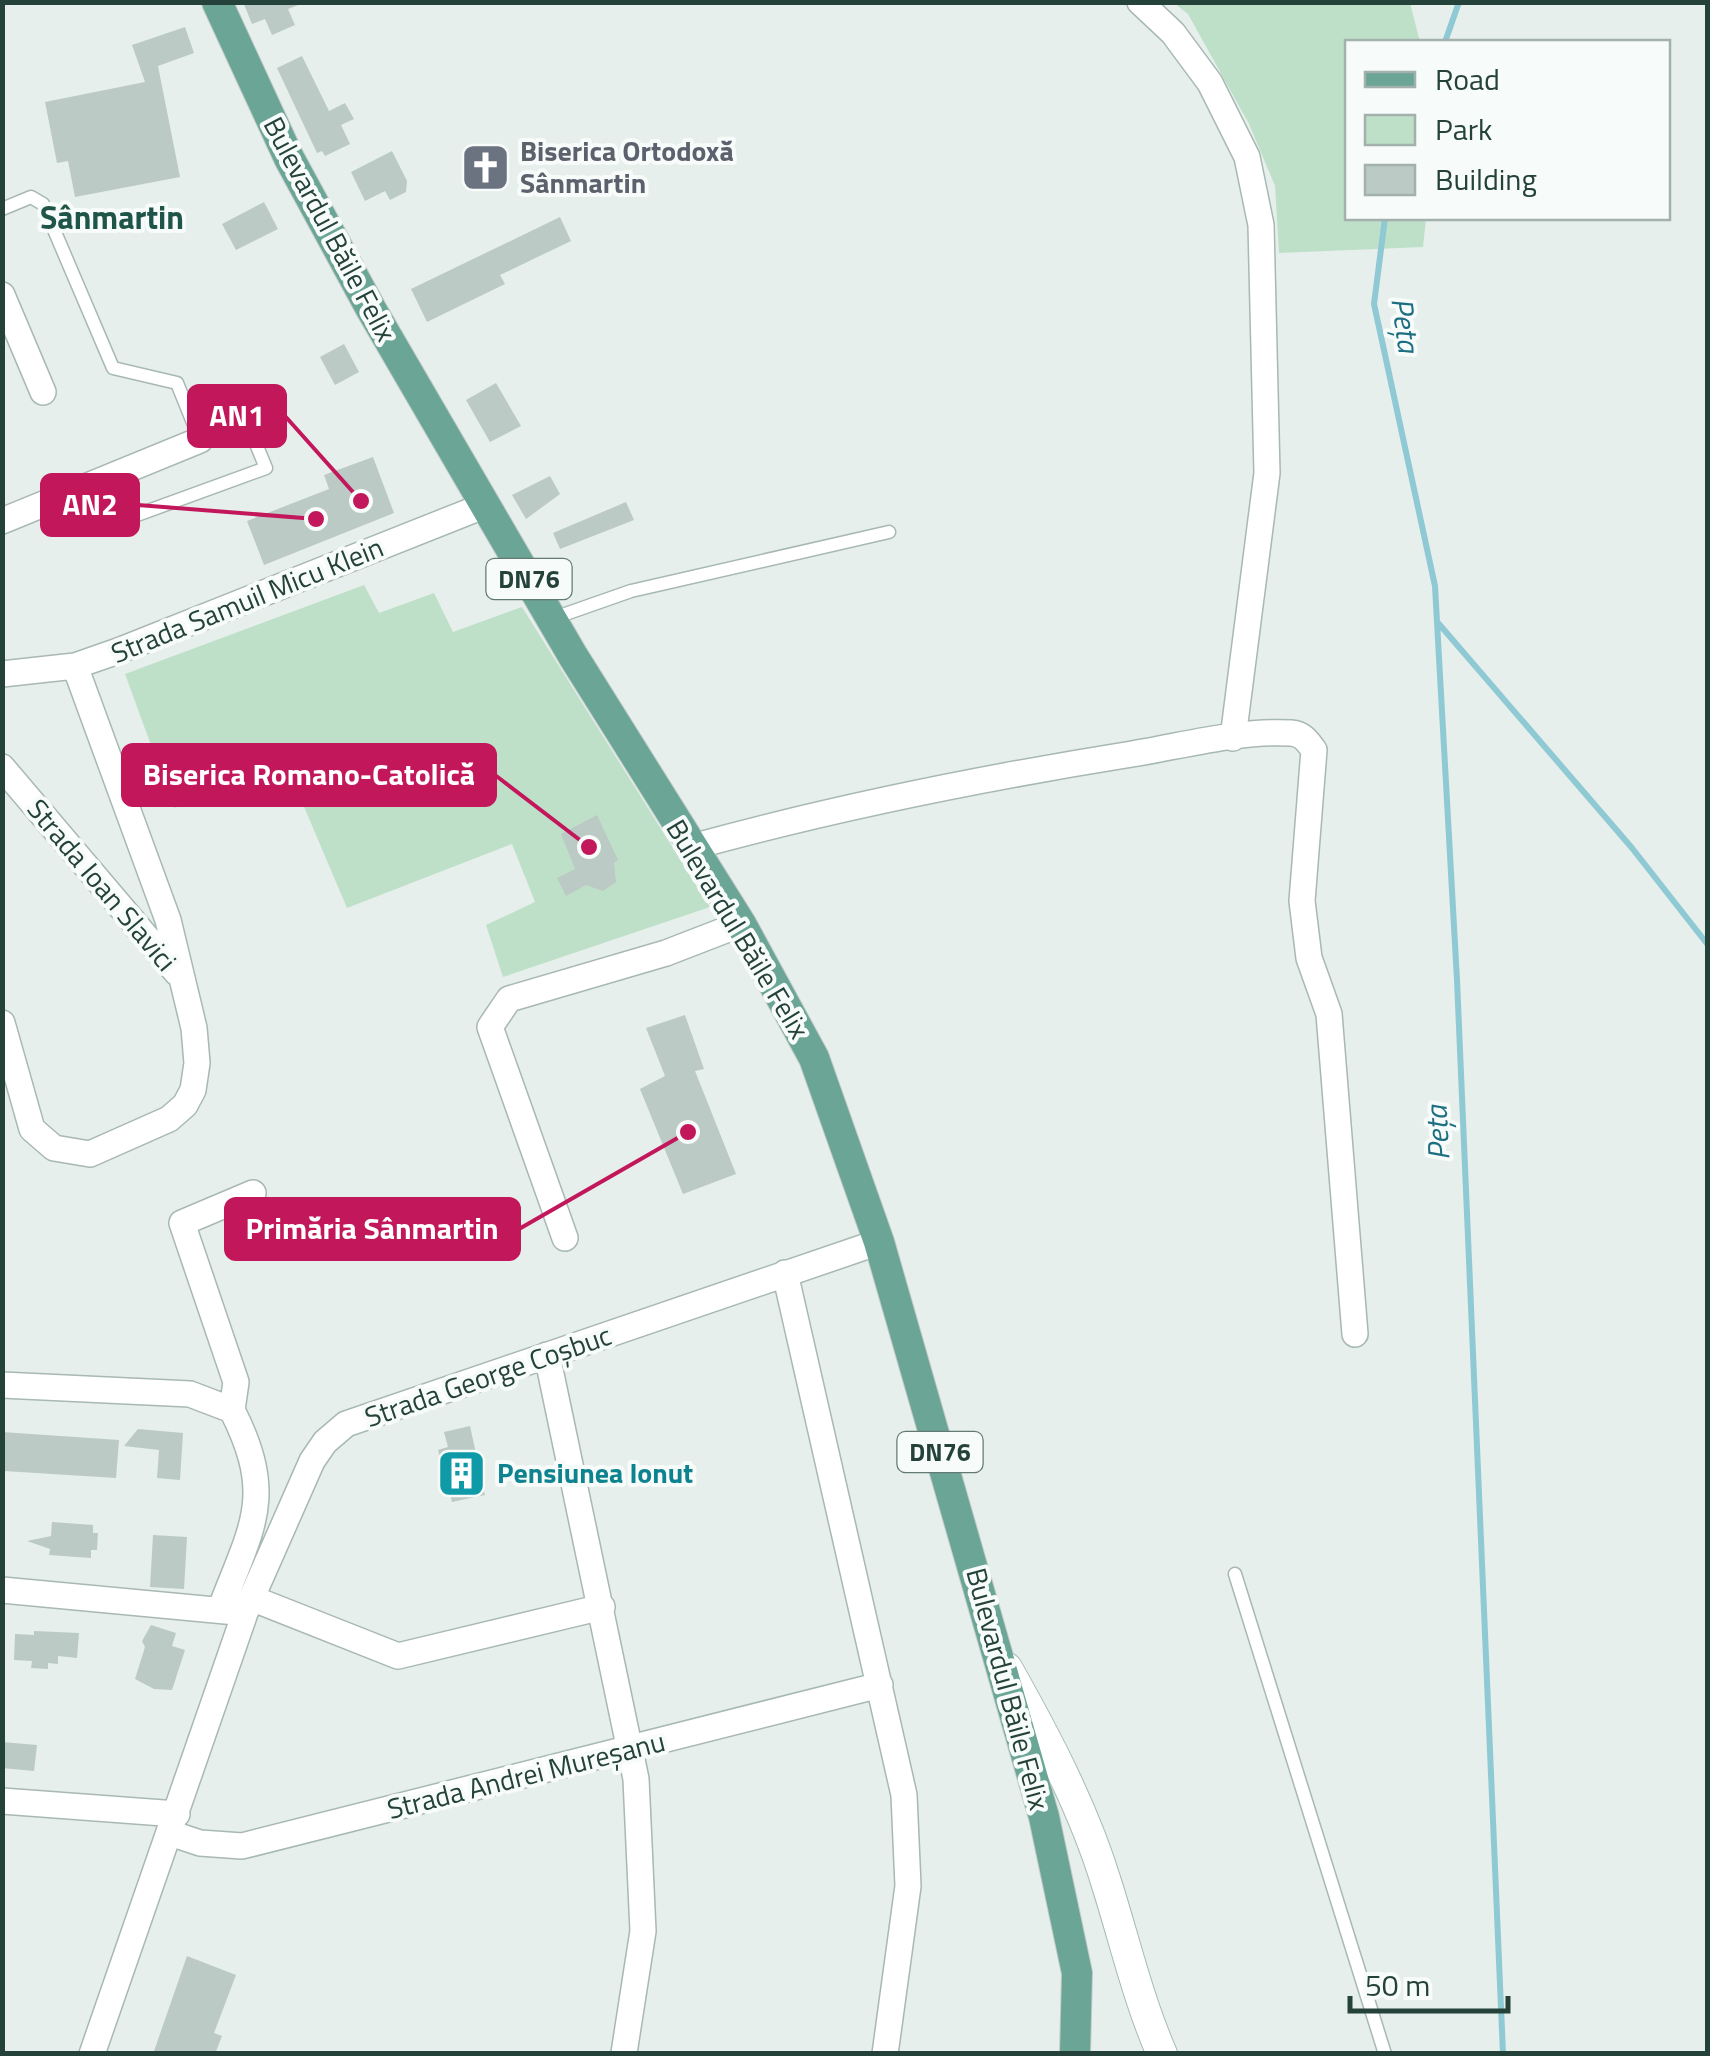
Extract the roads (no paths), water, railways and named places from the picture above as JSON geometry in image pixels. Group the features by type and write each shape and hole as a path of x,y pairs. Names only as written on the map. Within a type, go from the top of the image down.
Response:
{"main road":[{"name":"Bulevardul Băile Felix","path":"217,2 298,174 552,619 742,924 814,1058 879,1242 1002,1661 1071,1932 1078,2000 1075,2054"},
{"path":"1002,1661 1047,1739 1092,1842 1131,1974 1162,2054"}],"street":[{"path":"1140,2 1173,33 1210,83 1247,156 1261,225 1267,473 1233,738"},
{"path":"2,295 43,392"},
{"path":"2,521 200,440"},
{"name":"Strada Samuil Micu Klein","path":"2,674 75,666 486,505"},
{"name":"Strada Ioan Slavici","path":"2,1024 32,1128 54,1148 90,1154 168,1118 185,1105 193,1090 197,1064 194,1028 168,920 75,666"},
{"path":"692,847 891,796 1233,738 1292,733 1304,736 1314,750 1302,901 1310,958 1329,1014 1355,1334"},
{"name":"Strada Ioan Slavici","path":"2,767 12,796 183,980"},
{"path":"565,1238 490,1027 509,999 666,952 742,924"},
{"path":"239,1607 258,1511 257,1472 232,1410 236,1382 182,1224 254,1193"},
{"name":"Strada George Coșbuc","path":"92,2054 173,1823 239,1607 312,1461 335,1433 346,1424 879,1242"},
{"path":"785,1273 902,1780 908,1856 899,1972 885,2054"},
{"path":"547,1356 631,1749 643,1931 624,2053"},
{"path":"2,1386 190,1394 232,1410"},
{"path":"2,1590 239,1607 398,1656 602,1606"},
{"name":"Strada Andrei Mureșanu","path":"2,1801 173,1823 200,1843 242,1846 880,1684"}],"lane":[{"path":"2,209 30,197 43,204 113,368 177,383 200,440 248,422 266,468 104,527 91,524 68,494"},
{"path":"552,619 632,591 889,532"},
{"path":"1236,1574 1385,2054"}],"waterway":[{"name":"Peța","path":"1446,40 1459,2"},
{"name":"Peța","path":"1385,220 1374,304 1435,586 1457,980 1503,2054"},
{"path":"1439,624 1632,848 1708,945"}],"place":[{"name":"Biserica Ortodoxă Sânmartin","path":"485,167"},
{"name":"AN1","path":"361,501"},
{"name":"AN2","path":"316,519"},
{"name":"Biserica Romano-Catolică","path":"589,847"},
{"name":"Primăria Sânmartin","path":"688,1132"},
{"name":"Pensiunea Ionut","path":"462,1473"}],"district":[{"name":"Sânmartin","path":"112,218"}]}
